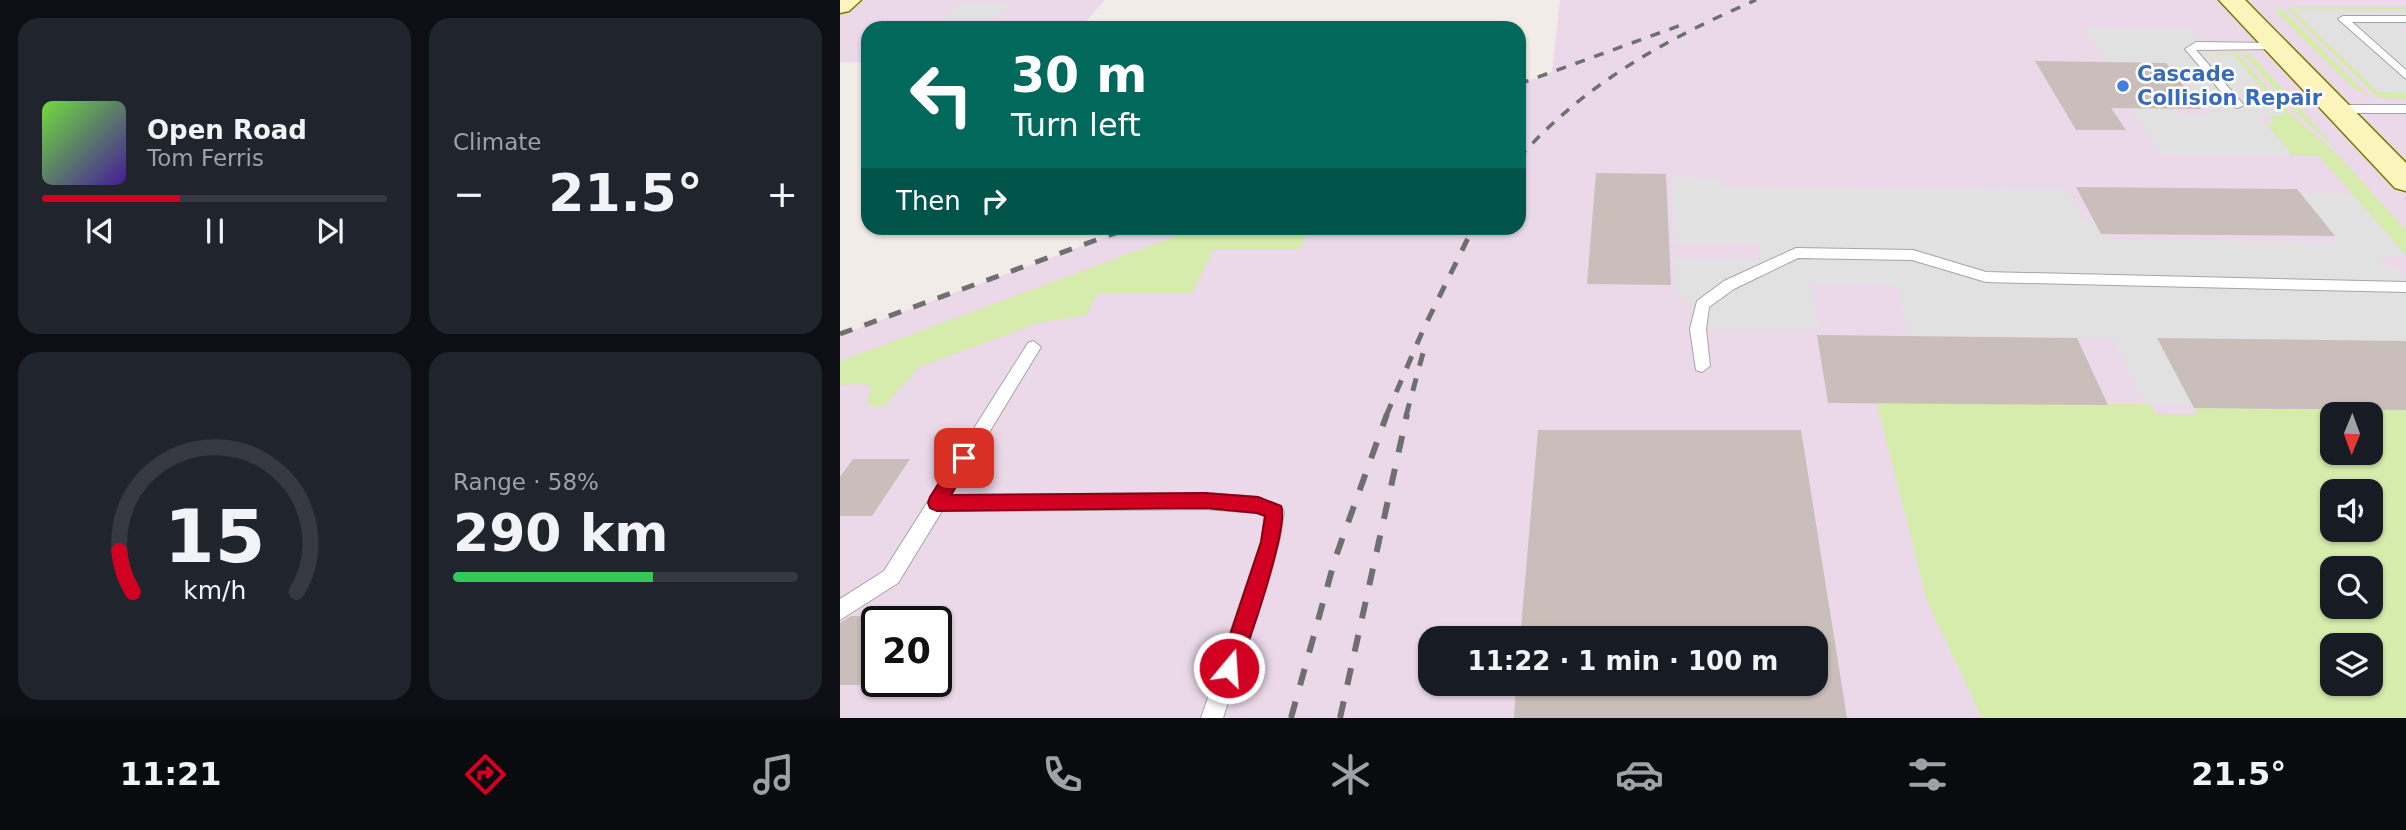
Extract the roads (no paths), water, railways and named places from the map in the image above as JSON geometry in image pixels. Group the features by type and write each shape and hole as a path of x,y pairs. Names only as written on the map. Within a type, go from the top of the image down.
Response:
{"main road":[{"path":"840,6 849,0"},
{"path":"2231,0 2406,181"}],"lane":[{"path":"2406,19 2343,19 2406,76"},
{"path":"2238,105 2190,49 2196,45 2276,46"},
{"path":"2338,109 2406,109"},
{"path":"1702,366 1698,329 1702,305 1729,285 1796,253 1913,255 1986,277 2406,287"},
{"path":"840,611 860,595 891,577 1034,346"},
{"path":"937,503 1205,500 1258,505 1275,512 1270,542 1212,718"}],"railway":[{"path":"1526,151 1571,108 1628,66 1690,31 1756,0"},
{"path":"1526,81 1684,24"},
{"path":"840,334 1110,235"},
{"path":"1386,416 1423,330 1470,235"},
{"path":"1406,416 1423,353"},
{"path":"1291,718 1335,559 1387,414"},
{"path":"1340,718 1407,414"}],"place":[{"name":"Cascade Collision Repair","path":"2123,86"}]}
